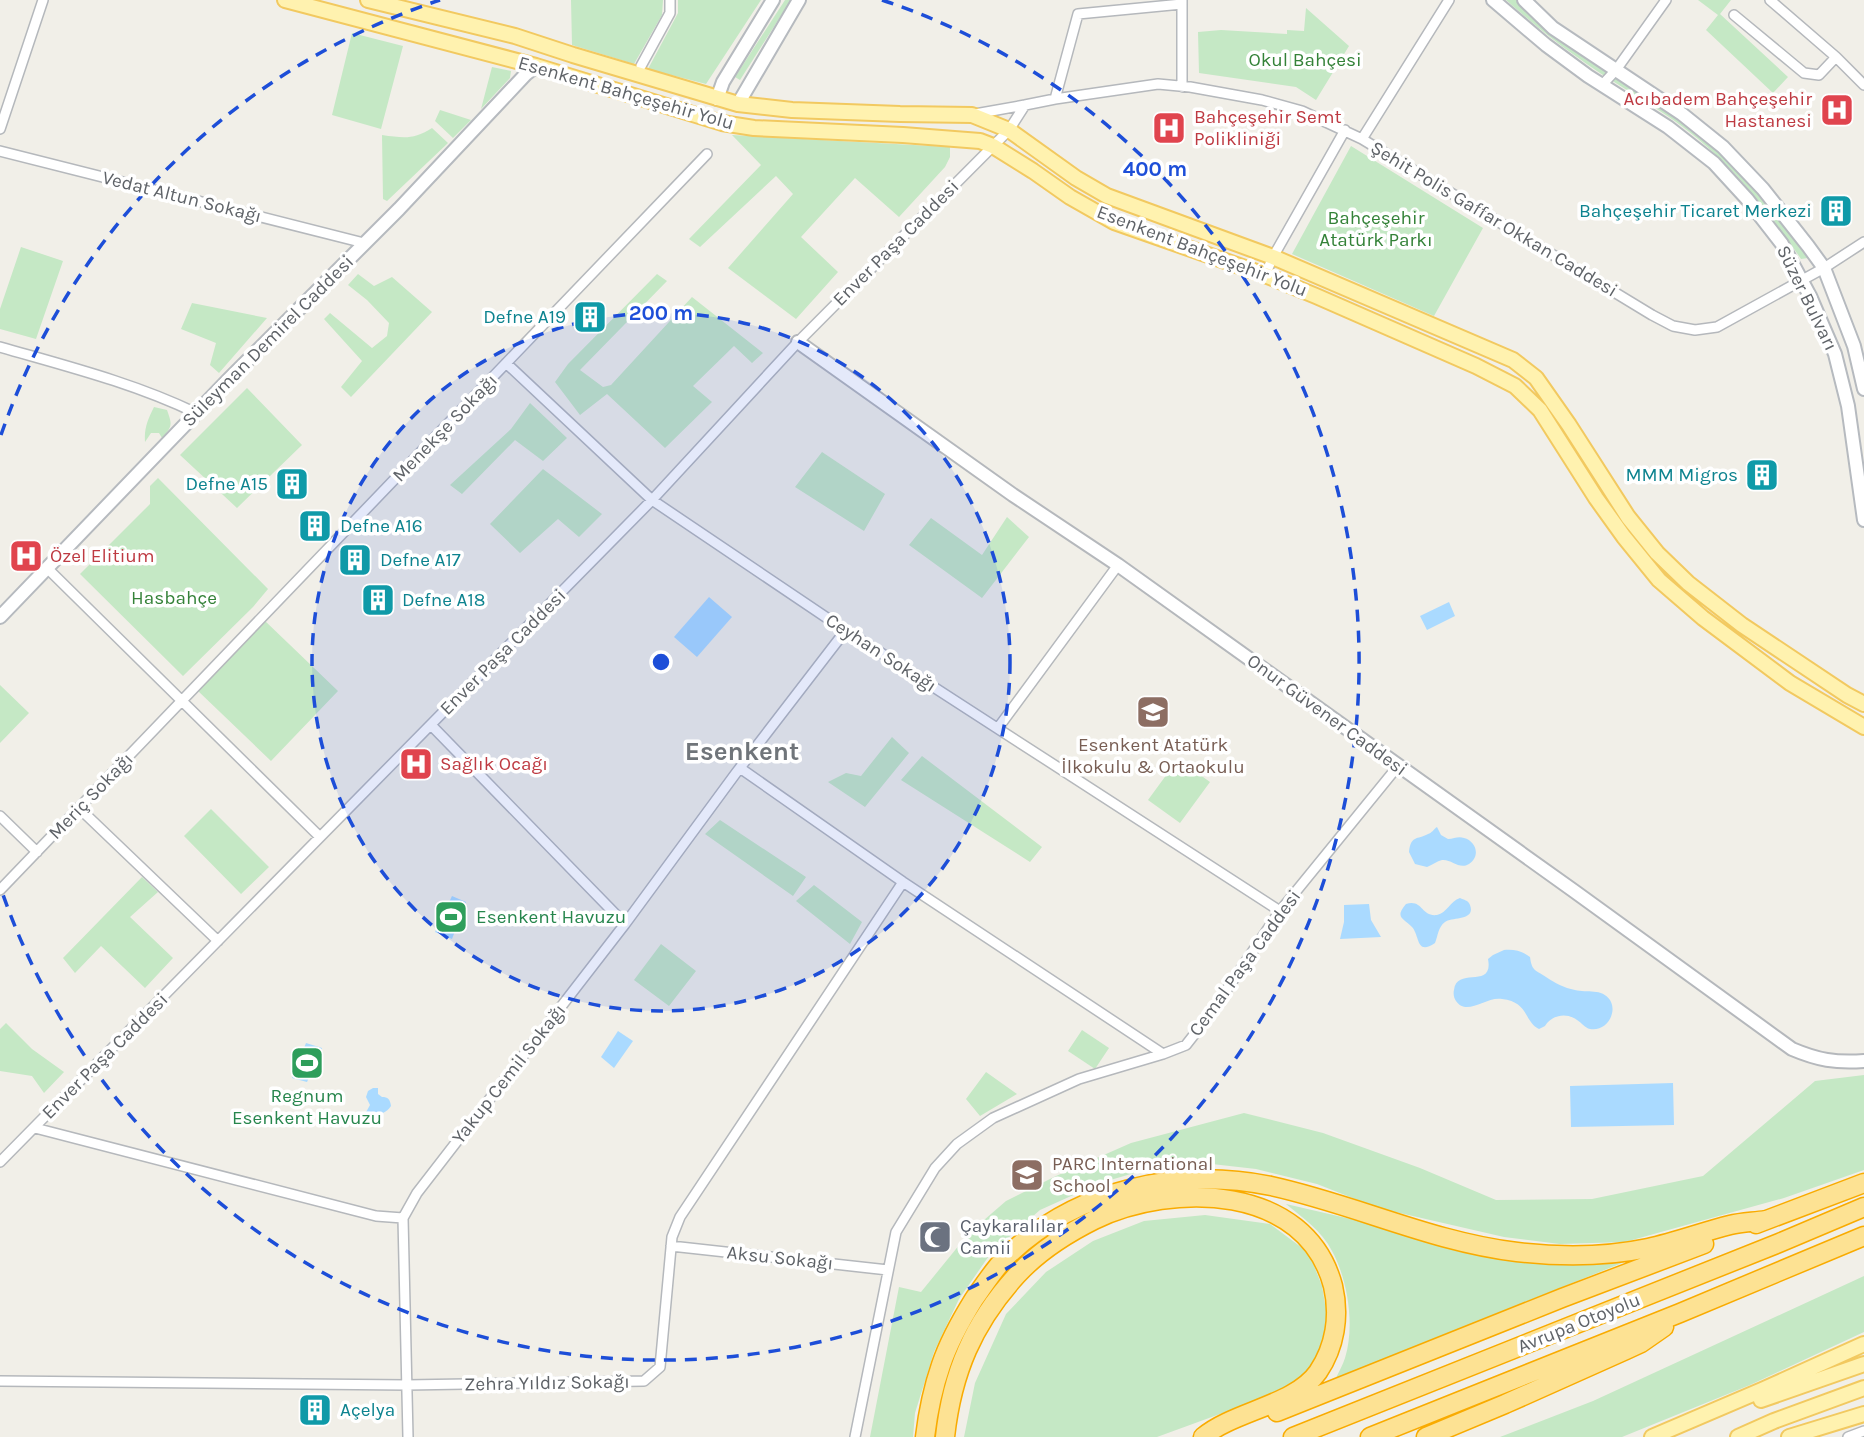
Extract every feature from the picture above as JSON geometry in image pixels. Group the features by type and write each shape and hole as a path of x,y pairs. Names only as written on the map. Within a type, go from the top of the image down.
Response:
{"highway":[{"path":"925,1437 930,1400 941,1364 960,1320 1006,1257 1049,1224 1077,1207 1153,1182 1237,1181 1271,1186 1476,1245 1514,1252 1578,1256 1645,1249 1731,1225 1766,1220"},
{"path":"1206,1437 1864,1183"},
{"path":"944,1437 950,1397 974,1332 1018,1274 1046,1250 1096,1219 1166,1200 1212,1198 1253,1204 1276,1213 1298,1228 1314,1245 1330,1275 1336,1322 1334,1339 1326,1359 1304,1386 1213,1429 1206,1437"},
{"name":"Avrupa Otoyolu","path":"1293,1437 1864,1207"},
{"name":"Avrupa Otoyolu","path":"1370,1437 1864,1236"},
{"path":"1427,1437 1626,1350 1661,1330 1680,1313"}],"main road":[{"name":"Esenkent Bahçeşehir Yolu","path":"285,0 536,66 722,123 754,128 980,141 1001,138 1107,196 1273,257 1513,360 1536,378 1628,516 1657,553 1688,583 1742,625 1864,704"},
{"name":"Esenkent Bahçeşehir Yolu","path":"368,0 524,39 738,104 792,110 972,115 1001,138 1033,171 1070,197 1114,222 1265,275 1476,366 1515,386 1540,410 1596,498 1659,580 1703,618 1790,683 1864,727"},
{"path":"722,123 717,99 723,82 773,0"},
{"path":"722,123 738,104 799,0"},
{"name":"Süzer Bulvarı","path":"1493,0 1546,45 1668,127 1714,163 1747,199 1782,244 1835,354 1848,406 1864,520"},
{"name":"Süzer Bulvarı","path":"1524,0 1553,28 1682,114 1723,147 1763,189 1824,268 1854,346 1864,389"},
{"path":"524,39 536,54 536,66"},
{"path":"536,66 565,52"},
{"name":"Süleyman Demirel Caddesi","path":"0,617 536,66"},
{"name":"Onur Güvener Caddesi","path":"798,342 1013,495 1118,565 1792,1049 1813,1058 1839,1062 1864,1060"},
{"path":"1652,1437 1864,1344"},
{"path":"1680,1426 1864,1364"},
{"path":"1738,1437 1774,1420 1864,1388"},
{"path":"1789,1437 1864,1413"}],"street":[{"path":"0,130 43,0"},
{"path":"641,66 670,13 670,0"},
{"path":"1362,139 1449,0"},
{"path":"1602,85 1667,0"},
{"path":"1770,0 1864,85"},
{"path":"1055,99 1078,14 1182,2 1182,87"},
{"path":"1734,15 1804,73 1819,75 1836,57"},
{"name":"Şehit Polis Gaffar Okkan Caddesi","path":"972,115 1055,99 1158,84 1262,100 1302,111 1362,139 1673,326 1695,330 1717,327 1824,268 1864,242"},
{"path":"1001,138 1025,105"},
{"path":"1265,275 1345,130"},
{"name":"Enver Paşa Caddesi","path":"0,1162 652,500 798,342 1001,138"},
{"name":"Vedat Altun Sokağı","path":"0,151 364,243"},
{"name":"Menekşe Sokağı","path":"182,701 707,154"},
{"path":"0,347 155,394 196,413"},
{"name":"Ceyhan Sokağı","path":"506,363 652,500 846,630 1280,911"},
{"path":"998,728 1118,565"},
{"path":"47,568 320,838"},
{"name":"Yakup Cemil Sokağı","path":"403,1218 417,1193 625,924 846,630"},
{"name":"Meriç Sokağı","path":"0,890 182,701"},
{"path":"431,725 625,924"},
{"name":"Cemal Paşa Caddesi","path":"855,1437 896,1232 935,1168 957,1144 993,1118 1079,1079 1186,1045 1280,911 1398,766"},
{"path":"740,768 903,882 1163,1054"},
{"path":"79,808 218,941"},
{"path":"0,816 37,852"},
{"name":"Zehra Yıldız Sokağı","path":"0,1381 407,1385 645,1381 660,1367 672,1237 680,1217 903,882"},
{"path":"35,1128 376,1216 403,1218 408,1437"},
{"name":"Aksu Sokağı","path":"671,1246 888,1270"},
{"path":"1848,1437 1864,1431"}],"green space":[{"path":"571,0 663,0 662,15 634,64 572,45"},
{"path":"678,0 761,0 706,84 648,69 678,13"},
{"path":"785,0 791,0 740,80 735,77"},
{"path":"1506,0 1516,0 1557,35 1673,113 1721,149 1780,216 1808,258 1801,259 1757,199 1732,171 1690,132 1593,68"},
{"path":"1698,0 1731,0 1720,14 1788,77 1773,93 1706,30 1718,15"},
{"name":"Okul Bahçesi","path":"1306,8 1349,46 1316,100 1296,87 1199,73 1198,32 1221,30 1287,34 1287,30 1304,31"},
{"path":"352,33 403,46 381,129 332,115"},
{"path":"492,67 511,71 510,78 481,109"},
{"path":"440,110 471,120 453,138 435,121"},
{"path":"432,128 448,143 387,201 383,199 382,135 408,137"},
{"path":"732,135 950,147 950,157 945,167 899,217 855,178 801,237 838,272 796,319 728,268 793,194 776,176 700,247 689,239 761,165"},
{"name":"Bahçeşehir Atatürk Parkı","path":"1351,146 1483,228 1434,316 1292,254"},
{"path":"21,247 63,261 36,339 0,329 0,309"},
{"path":"358,274 374,286 392,277 432,312 351,397 341,387 362,361 324,319 330,313 372,348 387,336 389,323 348,285"},
{"path":"657,274 667,281 580,370 603,387 611,385 692,297 763,353 752,363 734,346 693,386 712,402 665,448 607,394 580,415 555,382 568,364"},
{"path":"192,303 267,318 219,373 210,365 216,343 181,329"},
{"path":"247,388 302,445 237,508 180,455"},
{"path":"530,403 567,438 543,461 515,440 462,494 450,485 511,429"},
{"path":"154,407 167,410 170,425 162,438 159,433 151,433 145,442 147,424"},
{"path":"822,452 885,494 864,531 795,487"},
{"path":"543,469 602,514 579,537 558,519 520,553 490,524"},
{"name":"Hasbahçe","path":"158,478 268,589 183,676 80,574 150,504 150,486"},
{"path":"1007,517 1029,537 982,598 909,545 931,518 982,555"},
{"path":"264,620 338,691 271,761 197,690"},
{"path":"0,685 29,713 0,743"},
{"path":"892,737 909,753 865,807 828,782 846,773 861,776"},
{"path":"922,756 1042,847 1030,862 901,780"},
{"path":"1178,759 1210,782 1180,823 1148,800"},
{"path":"211,809 269,867 241,894 184,836"},
{"path":"720,820 806,877 793,896 705,834"},
{"path":"142,877 158,892 130,917 173,958 145,988 101,946 75,973 63,958"},
{"path":"814,885 862,922 850,944 796,901"},
{"path":"661,944 696,971 669,1006 634,980"},
{"path":"6,1023 32,1049 64,1072 44,1093 32,1076 0,1071 0,1029"},
{"path":"1082,1030 1109,1048 1095,1069 1068,1051"},
{"path":"986,1072 1017,1094 980,1116 966,1099"},
{"path":"1864,1075 1864,1170 1784,1198 1625,1242 1560,1244 1504,1237 1378,1208 1317,1184 1256,1169 1203,1163 1155,1167 1100,1183 1040,1210 991,1253 959,1299 934,1352 915,1413 913,1437 870,1437 899,1287 921,1292 969,1233 1006,1201 1131,1143 1244,1113 1323,1133 1420,1168 1496,1200 1592,1199 1703,1176 1815,1081"},
{"path":"1286,1204 1381,1226 1460,1252 1524,1262 1622,1263 1336,1378 1345,1358 1350,1318 1342,1275 1323,1237"},
{"path":"1205,1215 1270,1224 1309,1253 1322,1286 1327,1316 1325,1337 1315,1360 1298,1381 1275,1394 1157,1437 964,1437 975,1383 1006,1314 1046,1272 1093,1241 1144,1221"},
{"path":"1864,1276 1864,1332 1750,1385 1622,1437 1500,1437 1593,1401"}],"water":[{"path":"709,597 732,617 697,657 674,637"},
{"path":"1449,602 1455,616 1427,630 1420,616"},
{"path":"1437,827 1441,835 1448,839 1462,837 1472,842 1476,849 1473,861 1465,866 1446,860 1427,867 1415,864 1409,852 1411,843"},
{"name":"Esenkent Havuzu","path":"452,896 466,902 452,939 435,932"},
{"path":"1460,898 1469,903 1470,914 1448,920 1440,929 1435,943 1421,946 1415,931 1401,915 1406,904 1416,904 1428,913 1437,915"},
{"path":"1369,904 1371,920 1381,937 1340,939 1344,905"},
{"path":"1504,950 1527,955 1535,970 1560,985 1607,996 1612,1005 1609,1020 1601,1028 1590,1029 1573,1018 1560,1016 1551,1019 1539,1029 1522,1008 1511,1001 1496,999 1471,1007 1460,1005 1454,996 1457,983 1461,979 1486,974 1488,959"},
{"path":"618,1031 633,1041 614,1068 601,1057"},
{"name":"Regnum Esenkent Havuzu","path":"306,1043 322,1048 307,1082 292,1078"},
{"path":"1673,1083 1674,1125 1571,1127 1570,1086"},
{"name":"Regnum Esenkent Havuzu","path":"378,1088 378,1094 386,1097 391,1106 374,1120 365,1114 370,1105 366,1097 368,1091"}],"place":[{"name":"Acıbadem Bahçeşehir Hastanesi","path":"1837,110"},
{"name":"Bahçeşehir Semt Polikliniği","path":"1169,128"},
{"name":"Bahçeşehir Ticaret Merkezi","path":"1836,211"},
{"name":"Defne A19","path":"590,317"},
{"name":"MMM Migros","path":"1762,475"},
{"name":"Defne A15","path":"292,484"},
{"name":"Defne A16","path":"315,526"},
{"name":"Özel Elitium","path":"26,556"},
{"name":"Defne A17","path":"355,560"},
{"name":"Defne A18","path":"378,600"},
{"name":"Esenkent Atatürk İlkokulu & Ortaokulu","path":"1153,712"},
{"name":"Sağlık Ocağı","path":"416,764"},
{"name":"Esenkent Havuzu","path":"451,917"},
{"name":"Regnum Esenkent Havuzu","path":"307,1063"},
{"name":"PARC International School","path":"1027,1175"},
{"name":"Çaykaralılar Camii","path":"935,1237"},
{"name":"Açelya","path":"315,1410"}],"district":[{"name":"Esenkent","path":"742,751"}]}
